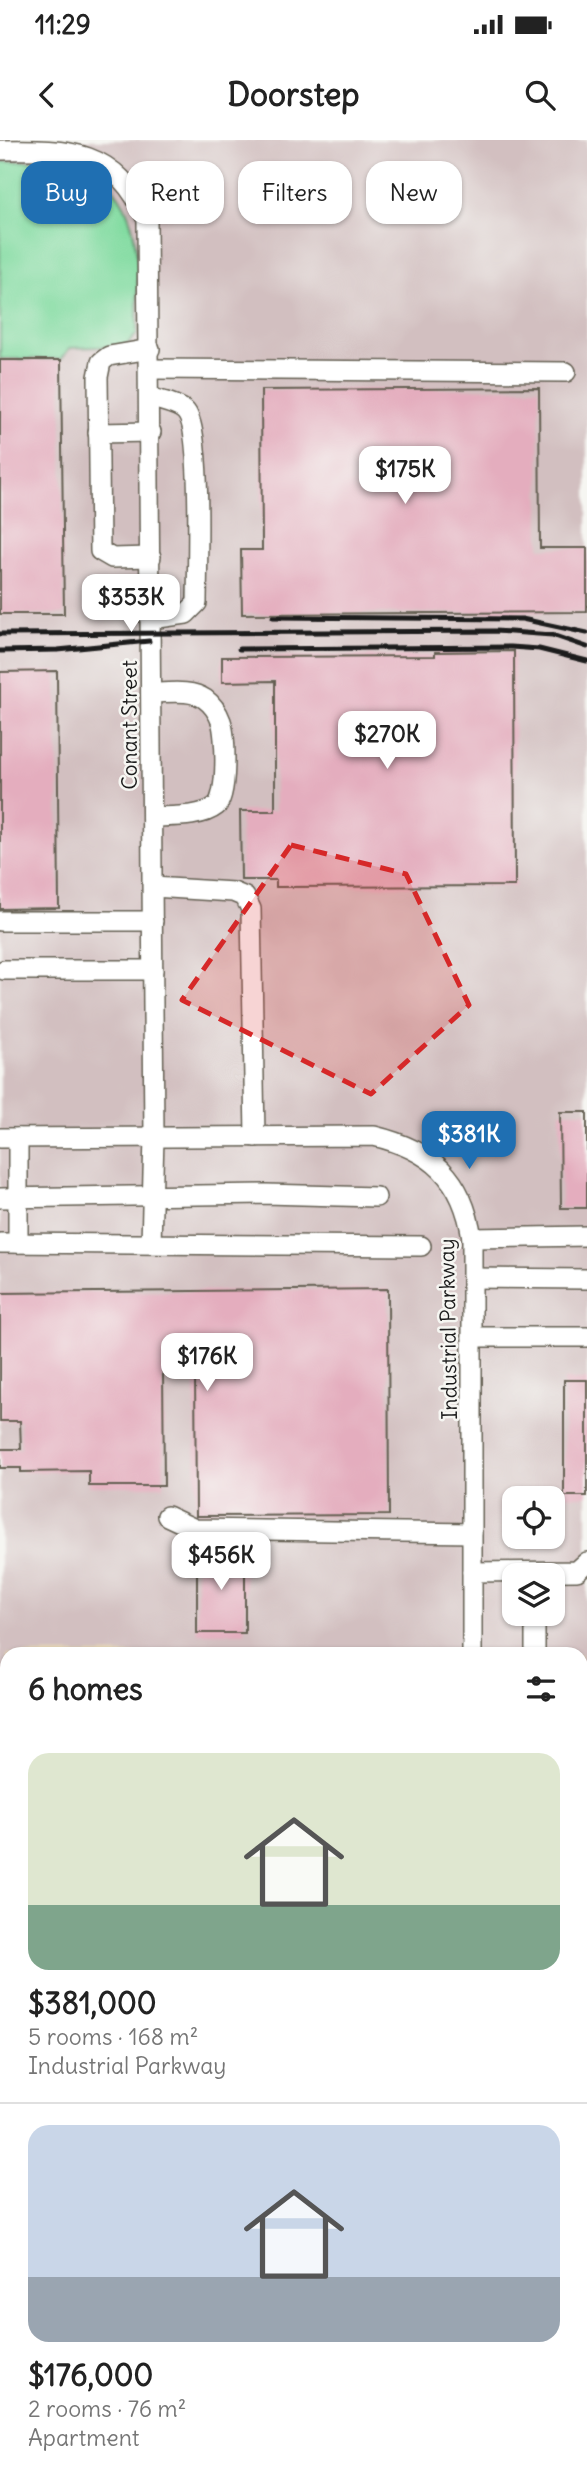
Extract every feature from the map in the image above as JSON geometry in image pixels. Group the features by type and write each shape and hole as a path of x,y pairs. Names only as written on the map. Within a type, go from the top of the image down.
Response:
{"street":[{"name":"Conant Street","path":"0,150 61,149 94,160 135,192 147,220 152,619 152,1243"},
{"path":"150,349 109,356 101,362 98,433 100,551 111,558 151,557"},
{"path":"150,369 566,372"},
{"path":"150,397 184,410 193,423 197,503 197,603 186,614 152,619"},
{"path":"98,433 151,432"},
{"path":"152,693 193,693 209,702 221,721 224,783 222,798 214,807 198,813 152,817"},
{"path":"153,887 233,892 245,897 250,909 255,1137"},
{"path":"0,921 153,921"},
{"path":"4,970 153,970"},
{"name":"Industrial Parkway","path":"9,1138 374,1136 408,1145 437,1164 454,1184 468,1215 472,1238 472,1647"},
{"path":"9,1138 9,1243 421,1247"},
{"path":"9,1198 376,1197"},
{"path":"472,1238 587,1236"},
{"path":"473,1278 587,1279"},
{"path":"472,1337 587,1337"},
{"path":"167,1516 195,1529 472,1533"},
{"path":"565,1572 577,1571 587,1562"},
{"path":"472,1572 502,1572"},
{"path":"535,1626 535,1647"}],"highlighted area":[{"path":"291,845 406,874 469,1005 371,1094 182,1000"}],"shaded area":[{"path":"0,140 587,140 587,1647 0,1647"}],"green space":[{"path":"21,161 21,224 112,224 112,188 124,205 126,224 131,224 132,228 138,280 137,334 125,346 70,348 61,359 0,359 0,162"}],"building":[{"path":"0,360 61,360 64,614 0,614"},
{"path":"539,388 540,548 587,548 587,612 242,614 241,550 262,550 261,390"},
{"path":"514,651 515,886 276,887 276,880 241,880 240,811 275,811 275,681 222,682 222,657 435,656 435,652"},
{"path":"57,671 59,908 0,909 0,672"},
{"path":"560,1112 587,1112 587,1208 561,1208"},
{"path":"388,1289 389,1515 196,1516 195,1368 163,1368 164,1486 89,1486 89,1471 21,1472 21,1468 0,1468 0,1449 21,1449 20,1421 0,1421 0,1293"},
{"path":"564,1380 587,1380 587,1496 565,1496"},
{"path":"197,1552 245,1552 245,1633 197,1633"}],"railway":[{"path":"273,617 522,619 587,633"},
{"path":"0,634 495,631 552,635 587,647"},
{"path":"0,651 58,650 149,641"},
{"path":"239,649 511,647 539,649 587,661"}]}
